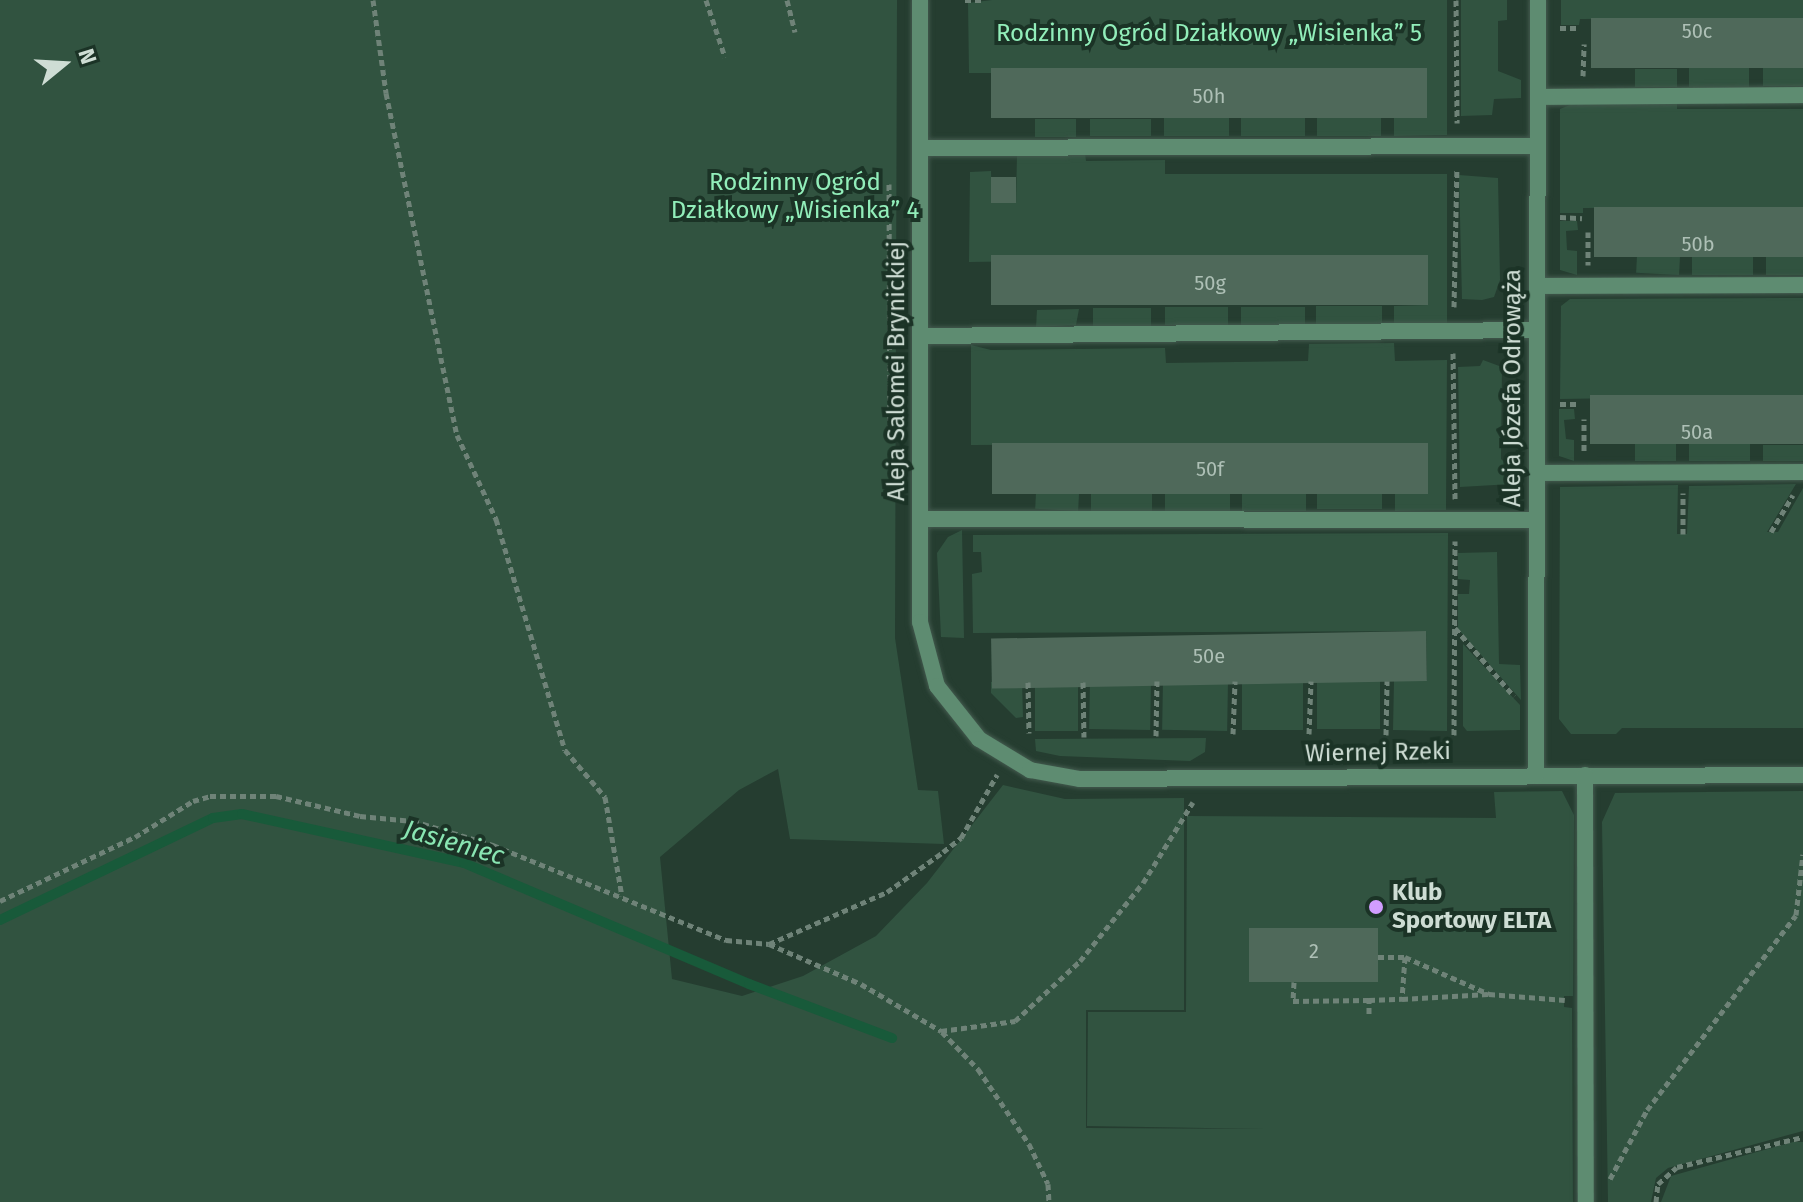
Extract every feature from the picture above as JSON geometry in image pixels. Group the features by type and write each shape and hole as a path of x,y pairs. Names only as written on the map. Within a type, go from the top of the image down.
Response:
{"street":[{"name":"Aleja Salomei Brynickiej","path":"920,0 919,610 926,656 937,686 968,729"},
{"name":"Aleja Józefa Odrowąża","path":"1536,776 1538,0"},
{"path":"1538,97 1803,95"},
{"path":"920,148 1538,146"},
{"path":"1538,286 1803,285"},
{"path":"921,336 1537,330"},
{"path":"1537,473 1803,472"},
{"path":"921,519 1537,520"},
{"name":"Wiernej Rzeki","path":"968,729 1005,760 1030,770 1080,779 1803,775"},
{"path":"1585,775 1586,1202"}],"path":[{"path":"373,0 394,139 457,435 496,519 565,750 605,797 622,896"},
{"path":"706,0 725,57"},
{"path":"787,0 795,32"},
{"path":"965,0 984,0"},
{"path":"1454,735 1456,0"},
{"path":"1555,28 1579,28"},
{"path":"889,184 890,429"},
{"path":"1555,217 1582,218"},
{"path":"1555,404 1579,404"},
{"path":"1771,532 1803,472"},
{"path":"1455,627 1520,703 1537,703"},
{"path":"1156,736 1157,681"},
{"path":"1233,734 1235,681"},
{"path":"1309,734 1311,681"},
{"path":"1386,735 1387,681"},
{"path":"1028,682 1029,733"},
{"path":"1083,682 1084,737"},
{"path":"769,944 887,892 961,838 1005,760"},
{"path":"941,1031 1015,1021 1080,961 1143,883 1189,812 1204,779"},
{"path":"0,901 135,837 193,801 235,795 276,796 360,816 413,821 493,845 726,940 769,944 861,984 941,1031 978,1069 1029,1144 1048,1184 1049,1202"},
{"path":"1603,1191 1647,1110 1796,915 1803,854"},
{"path":"1378,957 1405,957 1489,994"},
{"path":"1402,999 1405,957"},
{"path":"1294,982 1293,1001 1489,994 1586,1002"},
{"path":"1369,1000 1369,1014"},
{"path":"1656,1202 1658,1184 1677,1167 1803,1137"}],"green space":[{"name":"Rodzinny Ogród Działkowy „Wisienka” 4","path":"0,0 897,0 895,638 918,790 938,791 944,844 790,839 778,769 739,790 660,857 672,979 742,996 803,976 876,936 927,883 1003,785 1065,799 1184,798 1184,1010 1086,1010 1086,1128 1266,1129 1087,1126 1088,1012 1186,1012 1187,816 1496,818 1494,792 1562,791 1574,815 1573,996 1564,996 1564,1007 1572,1008 1573,1202 0,1202"},
{"name":"Rodzinny Ogród Działkowy „Wisienka” 5","path":"992,0 1447,0 1447,135 1394,136 1394,118 1427,118 1427,68 991,69 991,73 969,73 968,3"},
{"path":"1461,0 1507,0 1507,20 1498,21 1498,71 1521,80 1521,98 1494,99 1492,115 1461,116"},
{"path":"1561,0 1803,0 1803,18 1580,19 1579,25 1561,25"},
{"path":"1689,68 1749,68 1749,87 1689,87"},
{"path":"1763,68 1803,68 1803,86 1763,86"},
{"path":"1635,69 1677,69 1677,87 1635,87"},
{"path":"1677,103 1677,109 1803,109 1803,207 1583,208 1583,213 1560,213 1560,109 1572,104"},
{"path":"1164,118 1229,118 1229,136 1164,136"},
{"path":"1241,118 1305,118 1305,136 1241,136"},
{"path":"1317,118 1381,118 1381,136 1317,136"},
{"path":"1035,119 1076,119 1076,137 1035,137"},
{"path":"1090,119 1151,119 1151,136 1090,136"},
{"path":"1085,153 1086,161 1165,160 1165,174 1447,174 1447,323 1394,324 1394,306 1428,305 1428,256 969,262 970,172 991,171 992,203 1016,203 1017,154"},
{"path":"1459,175 1498,178 1500,280 1494,297 1482,300 1462,299"},
{"path":"1560,221 1577,221 1578,230 1566,231 1567,250 1577,251 1577,275 1560,270"},
{"path":"1637,255 1680,257 1679,275 1636,273"},
{"path":"1692,257 1753,257 1753,275 1692,275"},
{"path":"1766,257 1803,257 1803,275 1766,275"},
{"path":"1803,298 1803,395 1560,399 1561,306 1570,299"},
{"path":"1316,306 1382,306 1382,325 1316,325"},
{"path":"1165,307 1228,307 1228,325 1165,325"},
{"path":"1241,307 1305,307 1305,326 1241,326"},
{"path":"1093,308 1151,308 1151,326 1093,326"},
{"path":"1079,309 1076,325 1036,327 1037,310"},
{"path":"1394,343 1395,361 1447,360 1446,510 1395,511 1395,493 1427,443 971,445 971,345 991,350 1165,348 1166,363 1308,361 1309,344"},
{"path":"1483,360 1502,367 1501,459 1520,477 1512,484 1460,487 1458,367 1480,366"},
{"path":"1559,409 1574,409 1575,419 1564,420 1566,439 1574,440 1574,461 1559,456"},
{"path":"1635,444 1676,444 1676,461 1635,461"},
{"path":"1689,444 1750,444 1750,461 1689,461"},
{"path":"1763,445 1803,445 1803,461 1763,461"},
{"path":"1796,484 1767,532 1778,532 1803,488 1803,728 1622,728 1616,734 1571,734 1559,719 1560,487 1678,485 1677,534 1687,534 1689,486"},
{"path":"1036,492 1079,494 1078,511 1035,509"},
{"path":"1091,494 1152,494 1152,512 1091,512"},
{"path":"1165,494 1230,494 1230,511 1165,511"},
{"path":"1242,494 1306,494 1306,511 1242,511"},
{"path":"1317,494 1382,494 1382,509 1317,509"},
{"path":"962,530 964,638 941,637 937,553 948,537"},
{"path":"1448,533 1447,731 1393,730 1394,681 1427,680 1426,631 973,633 972,574 982,572 981,552 973,552 973,535"},
{"path":"1497,552 1499,664 1520,665 1521,700 1458,629 1458,594 1469,594 1470,580 1458,579 1458,553"},
{"path":"1463,644 1520,705 1520,730 1467,731 1463,726"},
{"path":"1090,680 1151,681 1150,730 1089,729"},
{"path":"1163,680 1228,681 1227,731 1162,730"},
{"path":"1242,681 1303,681 1303,730 1242,730"},
{"path":"1317,681 1380,681 1380,729 1317,729"},
{"path":"991,682 1022,682 1023,717 1016,718 991,693"},
{"path":"1035,682 1078,682 1078,731 1035,731"},
{"path":"1206,738 1205,752 1190,761 1060,756 1036,751 1035,739"},
{"path":"1803,791 1803,1131 1668,1168 1656,1178 1651,1202 1608,1202 1602,822 1615,793"},
{"path":"1793,1142 1803,1142 1803,1202 1661,1202 1671,1176"}],"building":[{"path":"1591,18 1803,18 1803,68 1591,68"},
{"path":"991,68 1427,68 1427,118 991,118"},
{"path":"991,177 1016,177 1016,203 991,203"},
{"path":"1594,207 1803,207 1803,257 1594,257"},
{"path":"991,255 1428,255 1428,305 991,305"},
{"path":"1590,395 1803,395 1803,444 1590,444"},
{"path":"992,443 1428,443 1428,494 992,494"},
{"path":"1426,631 1427,681 992,689 991,639"},
{"path":"1249,928 1378,928 1378,982 1249,982"}],"waterway":[{"name":"Jasieniec","path":"0,920 213,818 242,814 464,863 749,984 892,1038"}],"place":[{"name":"Klub Sportowy ELTA","path":"1376,907"}]}
